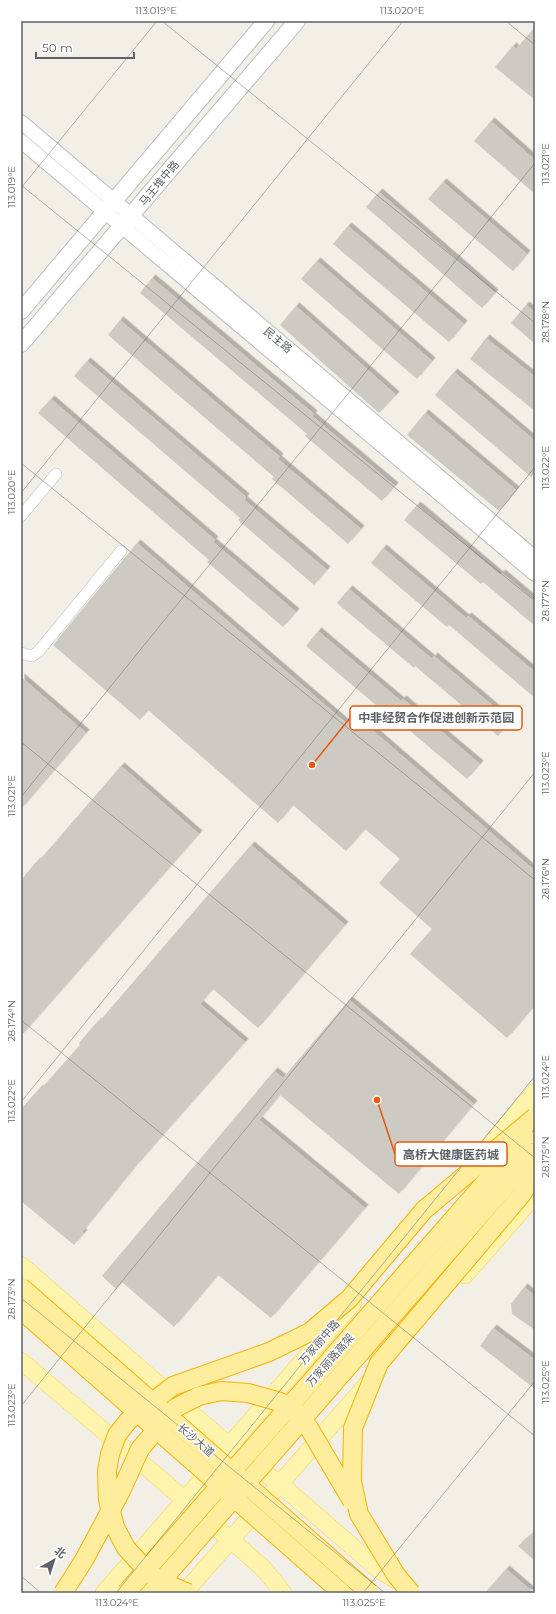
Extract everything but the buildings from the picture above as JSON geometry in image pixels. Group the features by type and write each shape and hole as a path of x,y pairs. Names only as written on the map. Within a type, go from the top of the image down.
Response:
{"highway":[{"path":"188,1593 167,1584 149,1573 126,1548 115,1527 108,1500 107,1470 110,1454 117,1435 128,1421 173,1386 269,1352 310,1332 348,1298 424,1210 535,1117"},
{"name":"万家丽路高架","path":"126,1593 535,1126"},
{"name":"万家丽路高架","path":"151,1593 535,1152"},
{"path":"359,1514 352,1482 353,1428 379,1363 522,1194 535,1172"},
{"name":"长沙大道","path":"21,1287 370,1593"},
{"name":"长沙大道","path":"21,1310 342,1593"},
{"path":"63,1593 84,1560 121,1491 140,1449 175,1408 199,1396 221,1391 248,1393 280,1402 296,1412 309,1428 396,1575 410,1593"}],"main road":[{"name":"马王堆中路","path":"21,311 266,21"},
{"name":"马王堆中路","path":"21,344 297,21"},
{"name":"万家丽中路","path":"104,1593 535,1092"},
{"path":"184,1593 535,1196"},
{"path":"21,1265 229,1446 280,1484 378,1569 419,1593"},
{"path":"21,1361 264,1569 283,1593"}],"street":[{"name":"民主路","path":"21,122 110,207 535,574"},
{"name":"民主路","path":"21,141 110,207"},
{"name":"民主路","path":"126,221 535,558"},
{"path":"21,516 56,474"},
{"path":"21,654 32,656 38,652 121,552"}],"place":[{"name":"中非经贸合作促进创新示范园","path":"312,765"},
{"name":"高桥大健康医药城","path":"377,1100"}]}
